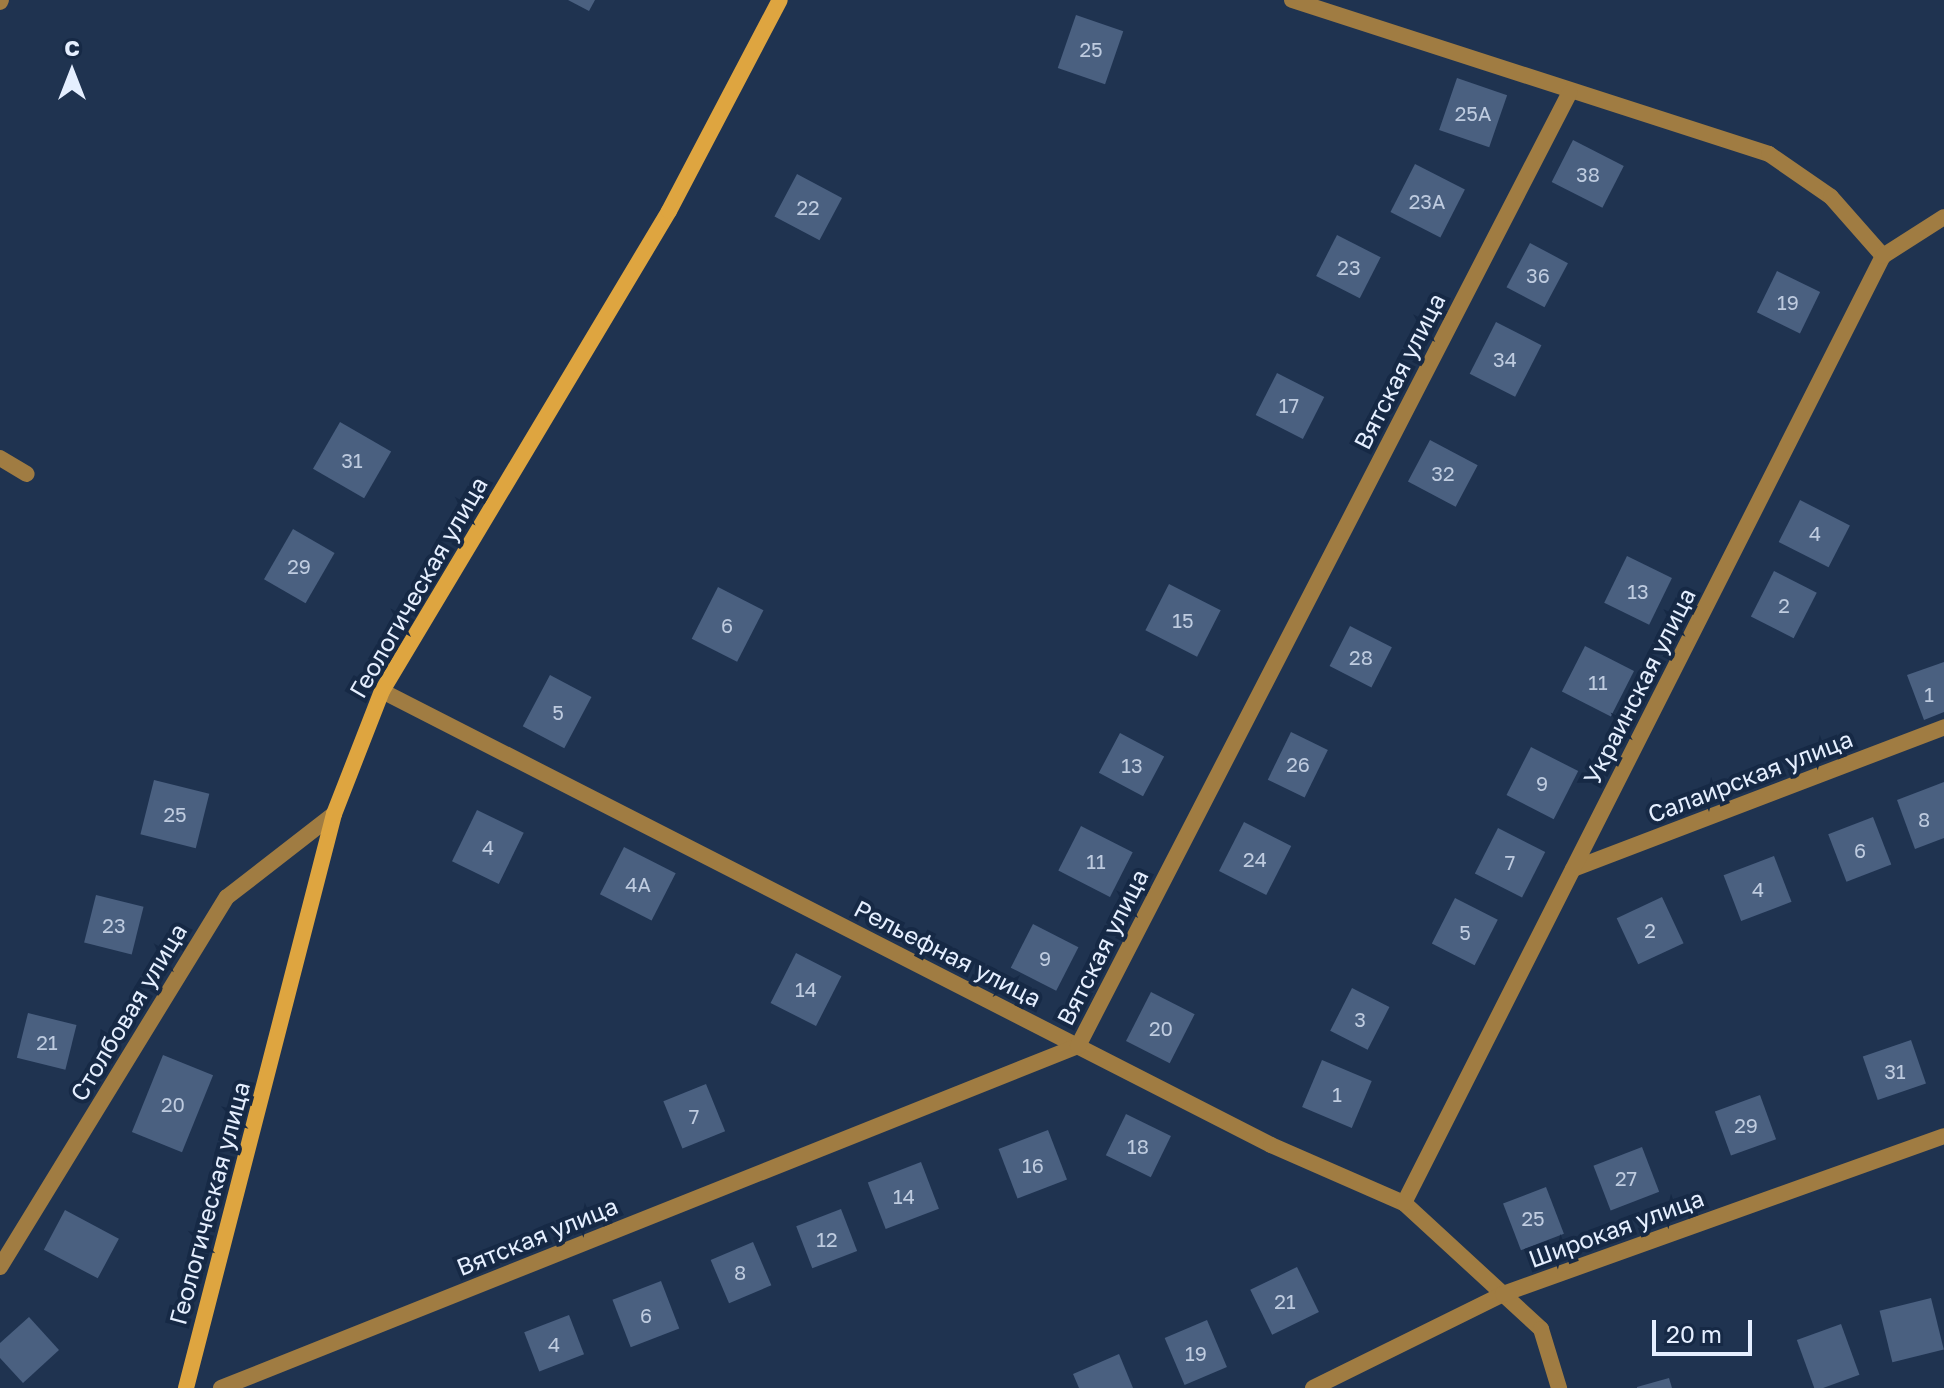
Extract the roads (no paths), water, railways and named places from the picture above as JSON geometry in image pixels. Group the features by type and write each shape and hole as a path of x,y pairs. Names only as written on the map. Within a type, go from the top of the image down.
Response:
{"street":[{"name":"Геологическая улица","path":"186,1388 334,814 382,691 669,211 780,0"},
{"path":"1292,0 1769,154 1831,197 1883,256 1944,217"},
{"name":"Вятская улица","path":"221,1388 1078,1046 1570,92"},
{"name":"Украинская улица","path":"1404,1203 1883,256"},
{"path":"0,458 27,474"},
{"name":"Рельефная улица","path":"382,691 1271,1145 1404,1203 1541,1329 1559,1388"},
{"name":"Салаирская улица","path":"1573,869 1944,727"},
{"name":"Столбовая улица","path":"0,1267 227,897 334,814"},
{"name":"Широкая улица","path":"1313,1388 1503,1294 1944,1136"}]}
